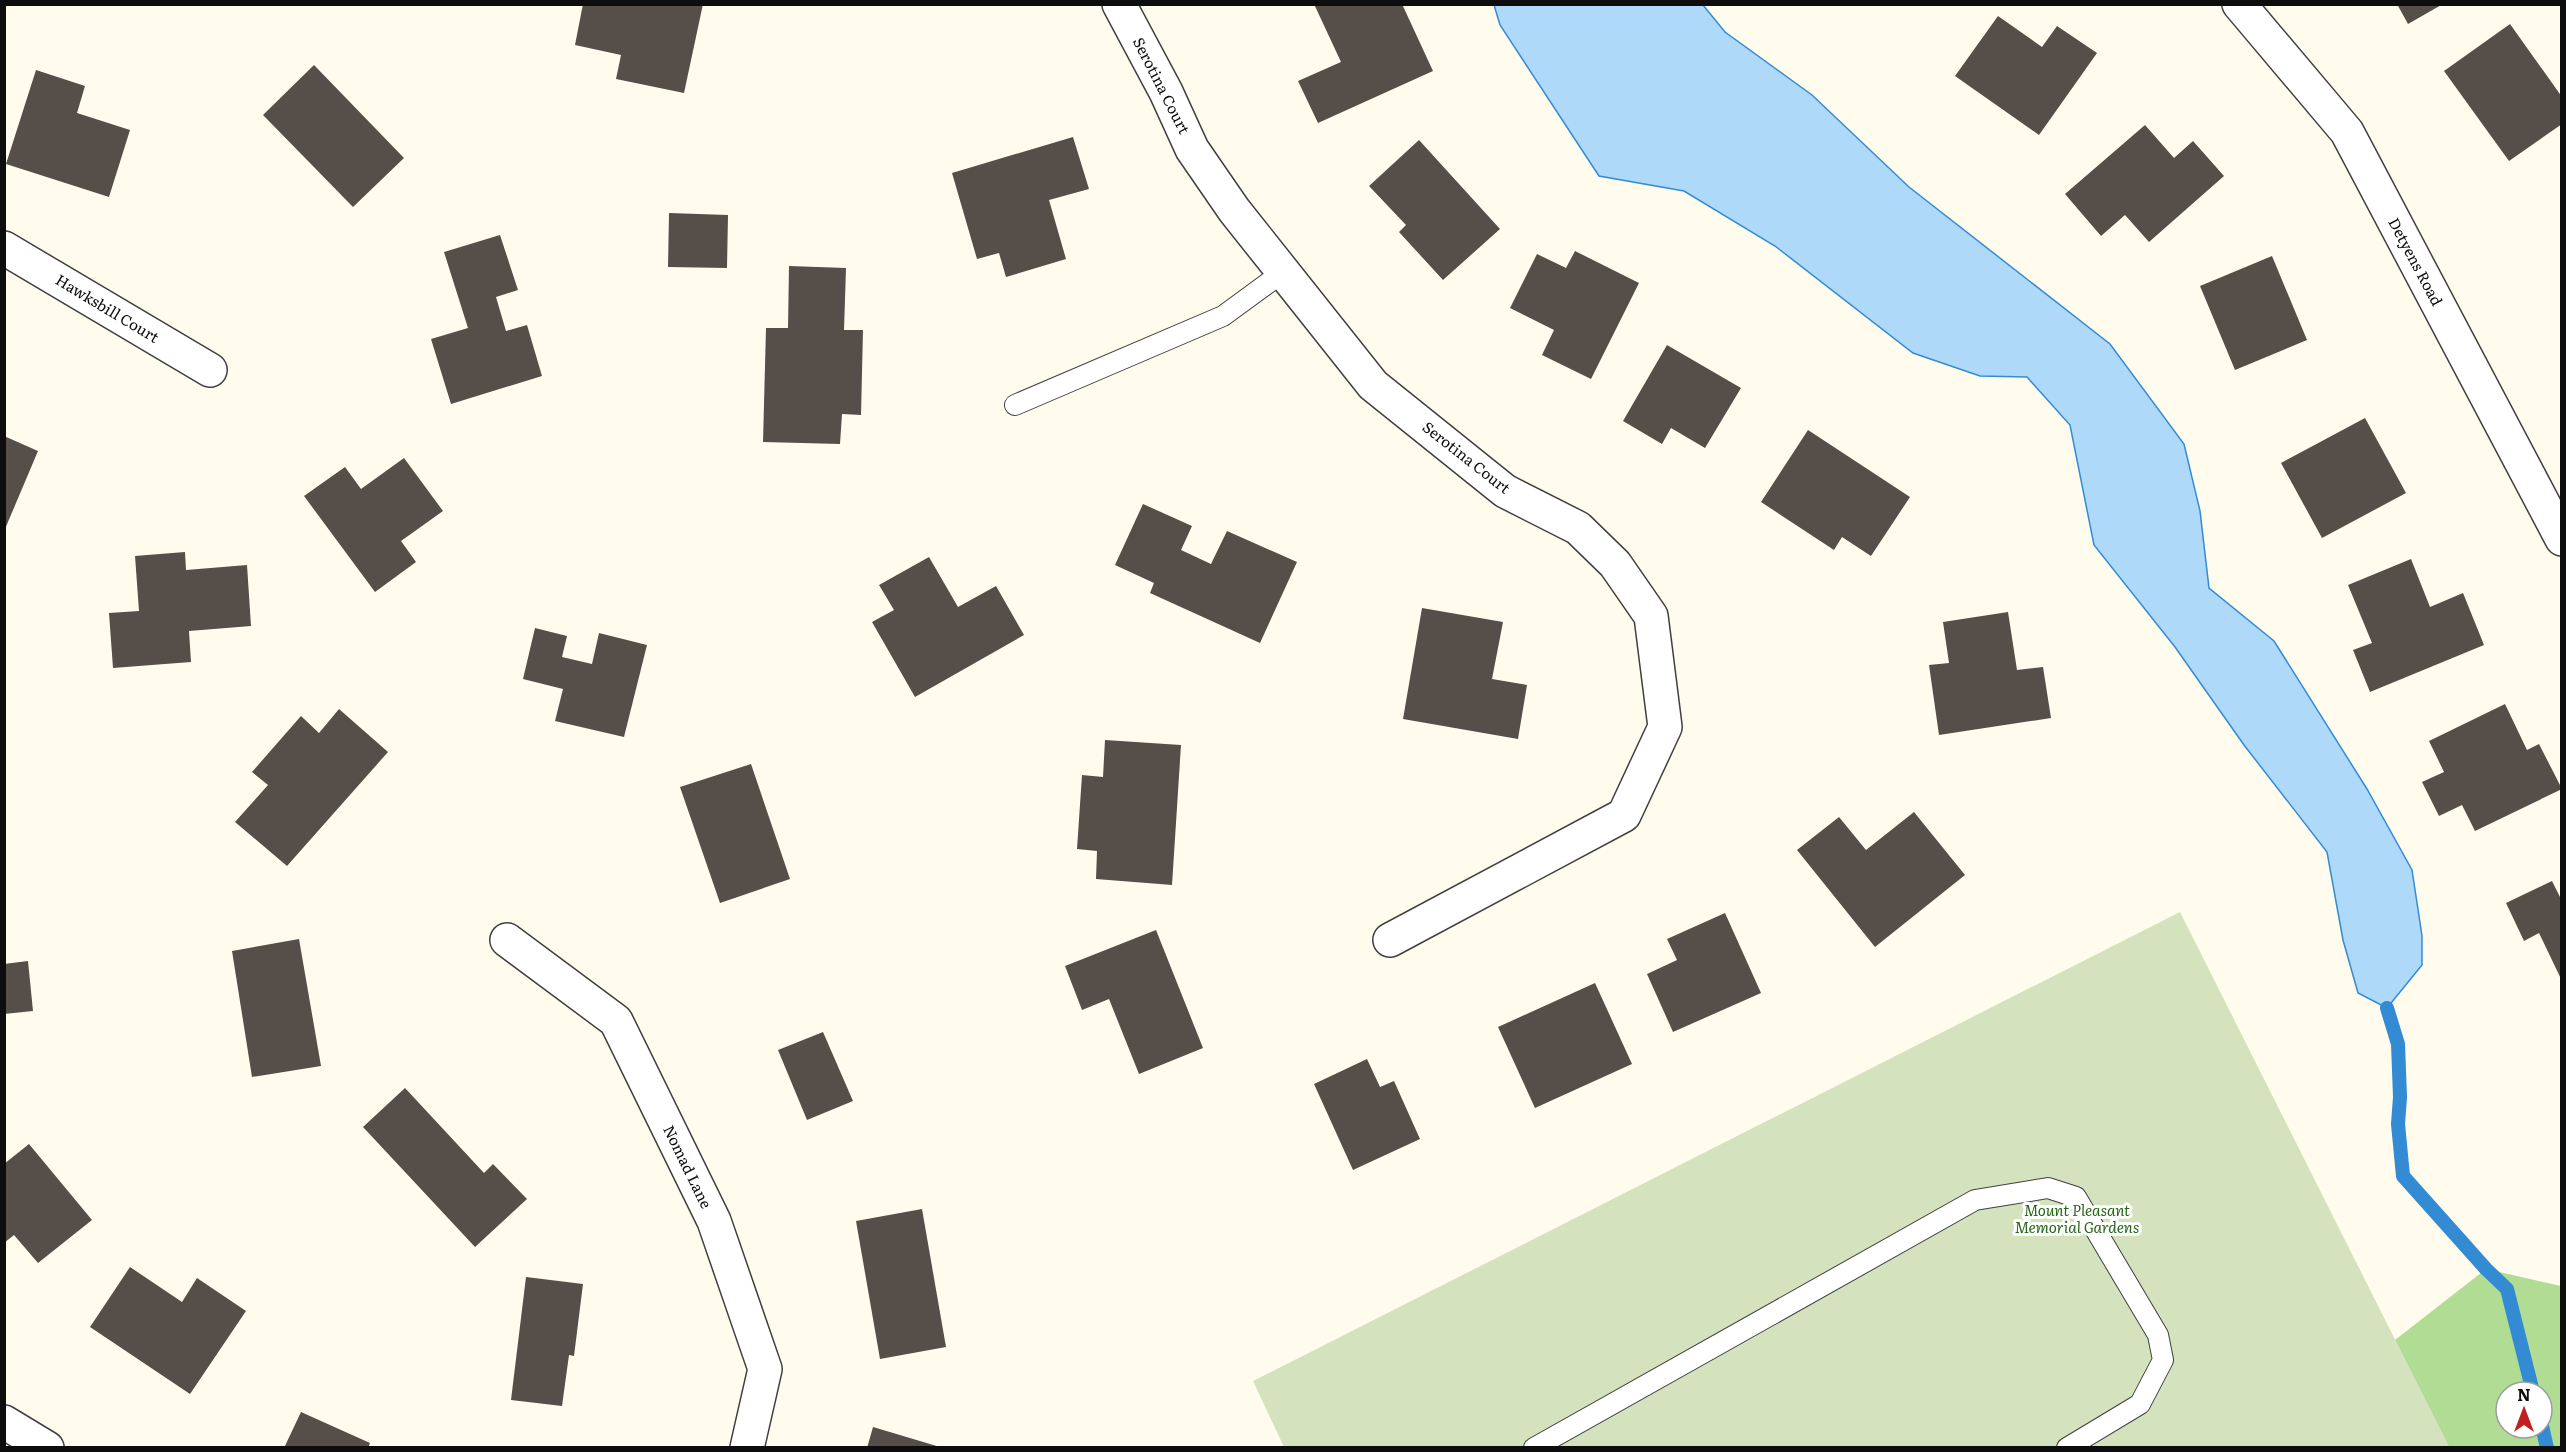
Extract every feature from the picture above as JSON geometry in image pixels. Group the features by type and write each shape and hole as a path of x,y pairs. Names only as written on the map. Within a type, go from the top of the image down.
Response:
{"street":[{"name":"Serotina Court","path":"1119,4 1166,92 1192,149 1234,210 1373,386 1505,491 1578,528 1615,564 1651,616 1665,727 1624,815 1390,940"},
{"name":"Detyens Road","path":"2239,4 2347,132 2562,539"},
{"name":"Hawksbill Court","path":"4,248 210,370"},
{"name":"Nomad Lane","path":"507,940 616,1021 714,1221 765,1369 747,1448"},
{"path":"4,1422 47,1448"}],"lane":[{"path":"1015,405 1223,316 1283,272"},
{"path":"1534,1448 1975,1200 2048,1188 2076,1197 2158,1335 2163,1360 2140,1404 2067,1448"}],"green space":[{"name":"Mount Pleasant Memorial Gardens","path":"2180,912 2449,1447 1284,1447 1253,1381"},
{"path":"2486,1269 2561,1286 2561,1447 2449,1447 2395,1340"}],"water":[{"path":"1494,5 1703,5 1725,32 1812,95 1909,187 2110,344 2184,444 2200,511 2209,588 2274,641 2367,789 2412,870 2422,936 2422,965 2387,1008 2358,993 2343,940 2327,852 2244,745 2175,647 2094,545 2070,425 2027,377 1980,376 1913,353 1775,246 1684,191 1599,176 1500,25"}],"building":[{"path":"583,4 703,4 684,93 616,79 621,55 575,45"},
{"path":"1314,4 1402,4 1433,71 1318,123 1298,81 1341,62"},
{"path":"2397,4 2443,4 2408,24"},
{"path":"1998,16 2042,47 2057,26 2097,53 2039,135 1955,76"},
{"path":"2510,24 2562,97 2562,124 2509,161 2444,71"},
{"path":"314,65 404,158 353,207 263,115"},
{"path":"36,70 85,86 77,113 130,130 109,197 6,164"},
{"path":"2145,125 2174,158 2193,141 2224,176 2149,242 2125,215 2101,236 2065,194"},
{"path":"1073,137 1089,189 1049,200 1066,259 1006,277 999,253 977,259 952,173"},
{"path":"1419,140 1500,229 1443,280 1399,232 1406,225 1369,186"},
{"path":"669,213 728,215 727,268 668,267"},
{"path":"500,235 518,290 496,297 506,331 527,325 542,376 451,404 431,339 468,328 444,252"},
{"path":"1575,251 1639,283 1591,379 1542,355 1554,330 1510,308 1537,254 1566,268"},
{"path":"2272,256 2307,340 2235,370 2200,286"},
{"path":"789,266 846,268 844,330 863,330 861,415 842,414 840,444 763,442 766,328 788,328"},
{"path":"1667,345 1741,388 1705,448 1671,428 1662,444 1623,421"},
{"path":"2365,418 2406,493 2322,538 2281,463"},
{"path":"1808,430 1910,497 1871,556 1842,537 1834,550 1761,502"},
{"path":"4,436 38,451 5,529 4,529"},
{"path":"404,458 443,511 401,541 416,562 375,592 304,496 345,467 361,489"},
{"path":"1143,504 1192,526 1181,550 1211,564 1227,531 1297,562 1260,643 1150,593 1154,583 1115,565"},
{"path":"185,552 186,570 247,565 251,626 189,631 191,662 113,668 109,613 139,611 135,556"},
{"path":"929,557 958,607 996,586 1024,635 915,697 872,622 894,610 879,585"},
{"path":"2411,559 2430,607 2463,593 2484,645 2370,692 2353,650 2372,643 2348,585"},
{"path":"1422,608 1503,622 1492,679 1527,685 1518,739 1403,719"},
{"path":"2008,612 2017,670 2043,667 2051,718 1939,735 1929,665 1949,663 1943,622"},
{"path":"535,628 567,636 562,657 592,664 599,633 647,645 624,737 555,721 563,689 523,679"},
{"path":"2505,704 2527,750 2539,744 2562,789 2475,831 2462,805 2439,816 2422,782 2444,772 2429,741"},
{"path":"339,709 388,752 287,866 235,822 268,785 252,772 301,716 319,733"},
{"path":"1105,740 1181,745 1172,885 1096,879 1097,851 1077,849 1082,775 1103,777"},
{"path":"751,764 790,879 720,903 680,787"},
{"path":"1914,812 1965,875 1875,947 1797,850 1839,817 1866,850"},
{"path":"2552,881 2562,901 2562,981 2539,933 2524,941 2506,903"},
{"path":"1725,913 1761,993 1673,1032 1647,974 1677,960 1667,939"},
{"path":"1156,930 1203,1048 1139,1074 1109,999 1082,1010 1065,966"},
{"path":"299,939 321,1066 252,1077 232,951"},
{"path":"28,961 33,1011 4,1014 4,964"},
{"path":"1595,983 1632,1064 1535,1108 1498,1027"},
{"path":"823,1032 853,1101 807,1120 778,1050"},
{"path":"1367,1059 1380,1087 1394,1081 1420,1139 1353,1170 1314,1084"},
{"path":"405,1088 484,1173 493,1164 527,1199 475,1247 363,1127"},
{"path":"29,1144 92,1220 38,1263 14,1235 4,1243 4,1164"},
{"path":"922,1209 946,1347 880,1359 856,1221"},
{"path":"130,1267 182,1302 197,1278 246,1311 190,1394 90,1327"},
{"path":"526,1277 583,1284 574,1356 569,1355 562,1406 511,1400"},
{"path":"301,1412 370,1443 368,1448 284,1448"},
{"path":"873,1427 940,1447 940,1448 867,1448"}],"waterway":[{"path":"2387,1008 2398,1044 2400,1097 2398,1124 2403,1176 2486,1269 2507,1289 2530,1380"},
{"path":"2545,1440 2547,1448"}]}
